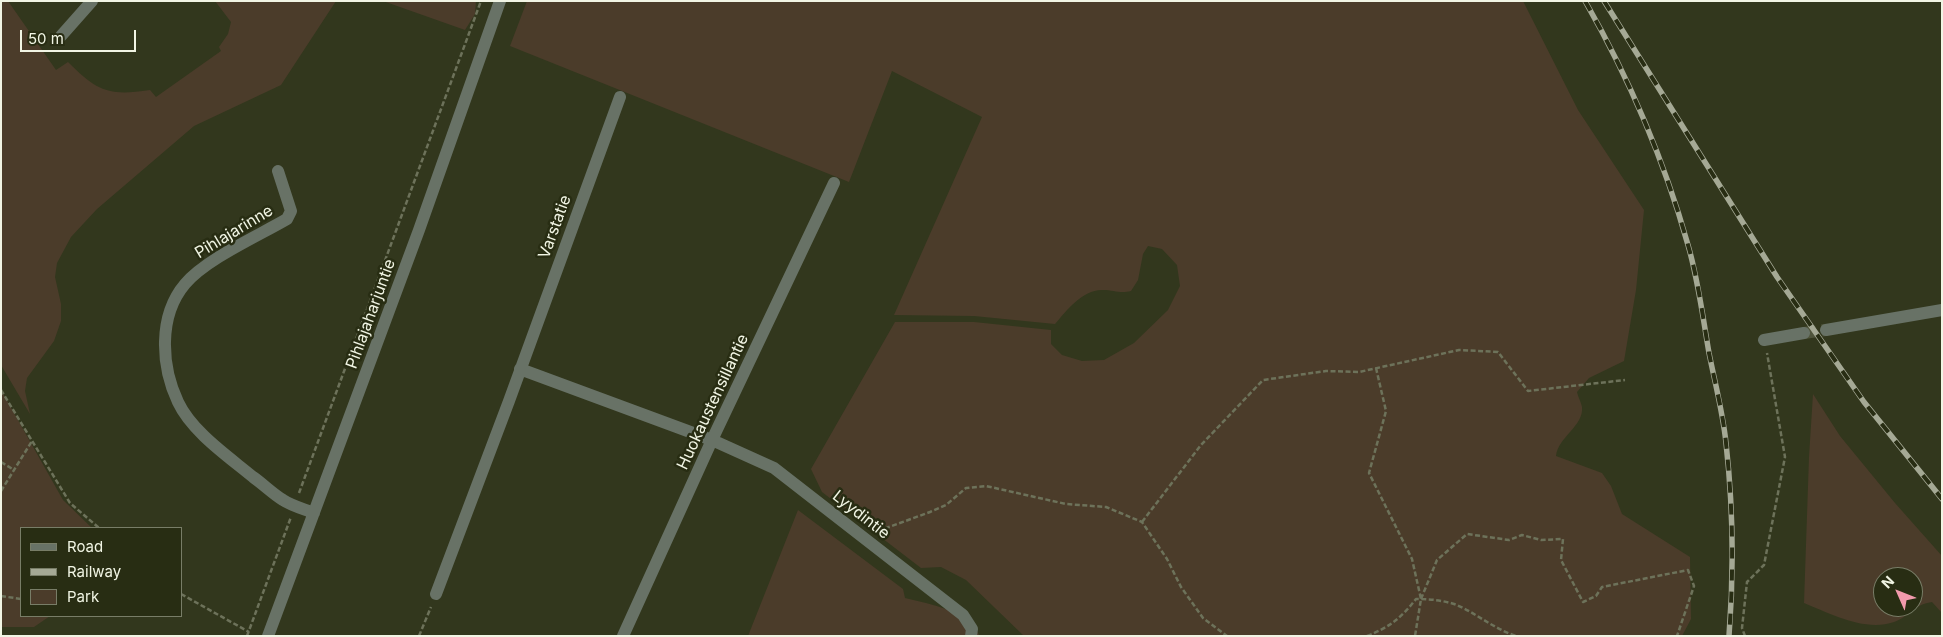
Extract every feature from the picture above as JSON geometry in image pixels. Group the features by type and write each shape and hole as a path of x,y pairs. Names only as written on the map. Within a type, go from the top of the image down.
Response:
{"street":[{"path":"61,36 92,1"},
{"name":"Pihlajaharjuntie","path":"268,636 419,230 500,1"},
{"name":"Varstatie","path":"436,594 620,97"},
{"name":"Pihlajarinne","path":"278,171 291,211 287,219 224,254 186,283 176,297 169,313 165,336 166,362 179,403 190,419 215,446 284,501 314,513"},
{"name":"Huokaustensillantie","path":"623,636 712,440 834,183"},
{"path":"1826,330 1942,310"},
{"path":"1764,340 1804,333"},
{"path":"520,369 712,440"},
{"name":"Lyydintie","path":"712,440 774,468 963,615 972,630 970,636"}],"path":[{"path":"182,595 248,634 481,1"},
{"path":"1745,636 1742,628 1747,582 1764,565 1785,457 1764,340"},
{"path":"1142,522 1201,446 1263,380 1326,371 1359,372 1459,350 1498,352 1528,391 1624,380"},
{"path":"1376,368 1386,411 1369,472 1412,559 1421,599"},
{"path":"1,390 70,503 98,527"},
{"path":"1,491 32,440"},
{"path":"1,462 14,470"},
{"path":"862,537 930,512 946,504 966,488 986,486 1066,504 1106,507 1142,522 1167,559 1181,587 1203,618 1227,636"},
{"path":"1416,636 1421,599 1437,560 1466,534 1509,540 1522,535 1541,540 1563,540 1561,560 1583,602 1596,596 1602,587 1688,570 1694,586 1677,636"},
{"path":"419,636 436,594"},
{"path":"1,596 20,599"},
{"path":"1367,636 1386,628 1406,611 1416,599 1436,599 1456,605 1500,631 1516,636"}],"green space":[{"path":"1,1 8,1 56,70 68,62 88,80 105,90 136,92 150,90 156,97 221,51 219,47 228,34 231,22 215,1 336,1 281,85 194,126 97,209 71,237 57,263 55,277 61,304 61,321 54,341 27,378 25,391 30,414 1,365"},
{"path":"383,1 476,1 475,14 465,30"},
{"path":"527,1 1523,1 1578,110 1644,210 1636,290 1624,361 1589,378 1577,392 1582,407 1582,414 1561,443 1556,456 1602,473 1611,486 1622,514 1690,557 1691,619 1682,636 1024,636 966,580 941,567 921,568 822,492 811,469 895,322 974,322 1051,330 1051,344 1062,355 1082,361 1104,360 1134,343 1168,310 1180,286 1177,265 1162,249 1148,246 1143,254 1138,280 1131,291 1103,290 1089,293 1076,301 1055,324 974,316 894,315 982,117 892,71 849,182 510,46"},
{"path":"1,390 63,500 91,527 20,527 20,617 49,617 34,627 1,627"},
{"path":"1813,394 1840,436 1942,556 1942,613 1932,602 1923,605 1923,567 1873,567 1873,617 1903,617 1894,622 1883,625 1860,623 1804,603"},
{"path":"798,510 903,589 905,598 937,606 957,614 974,627 980,636 748,636"}],"tunnel":[{"path":"1804,333 1826,330"}],"railway":[{"path":"1585,1 1631,90 1644,120 1668,182 1695,271 1726,443 1732,539 1732,588 1729,636"},
{"path":"1604,1 1777,277 1864,402 1942,499"}]}
